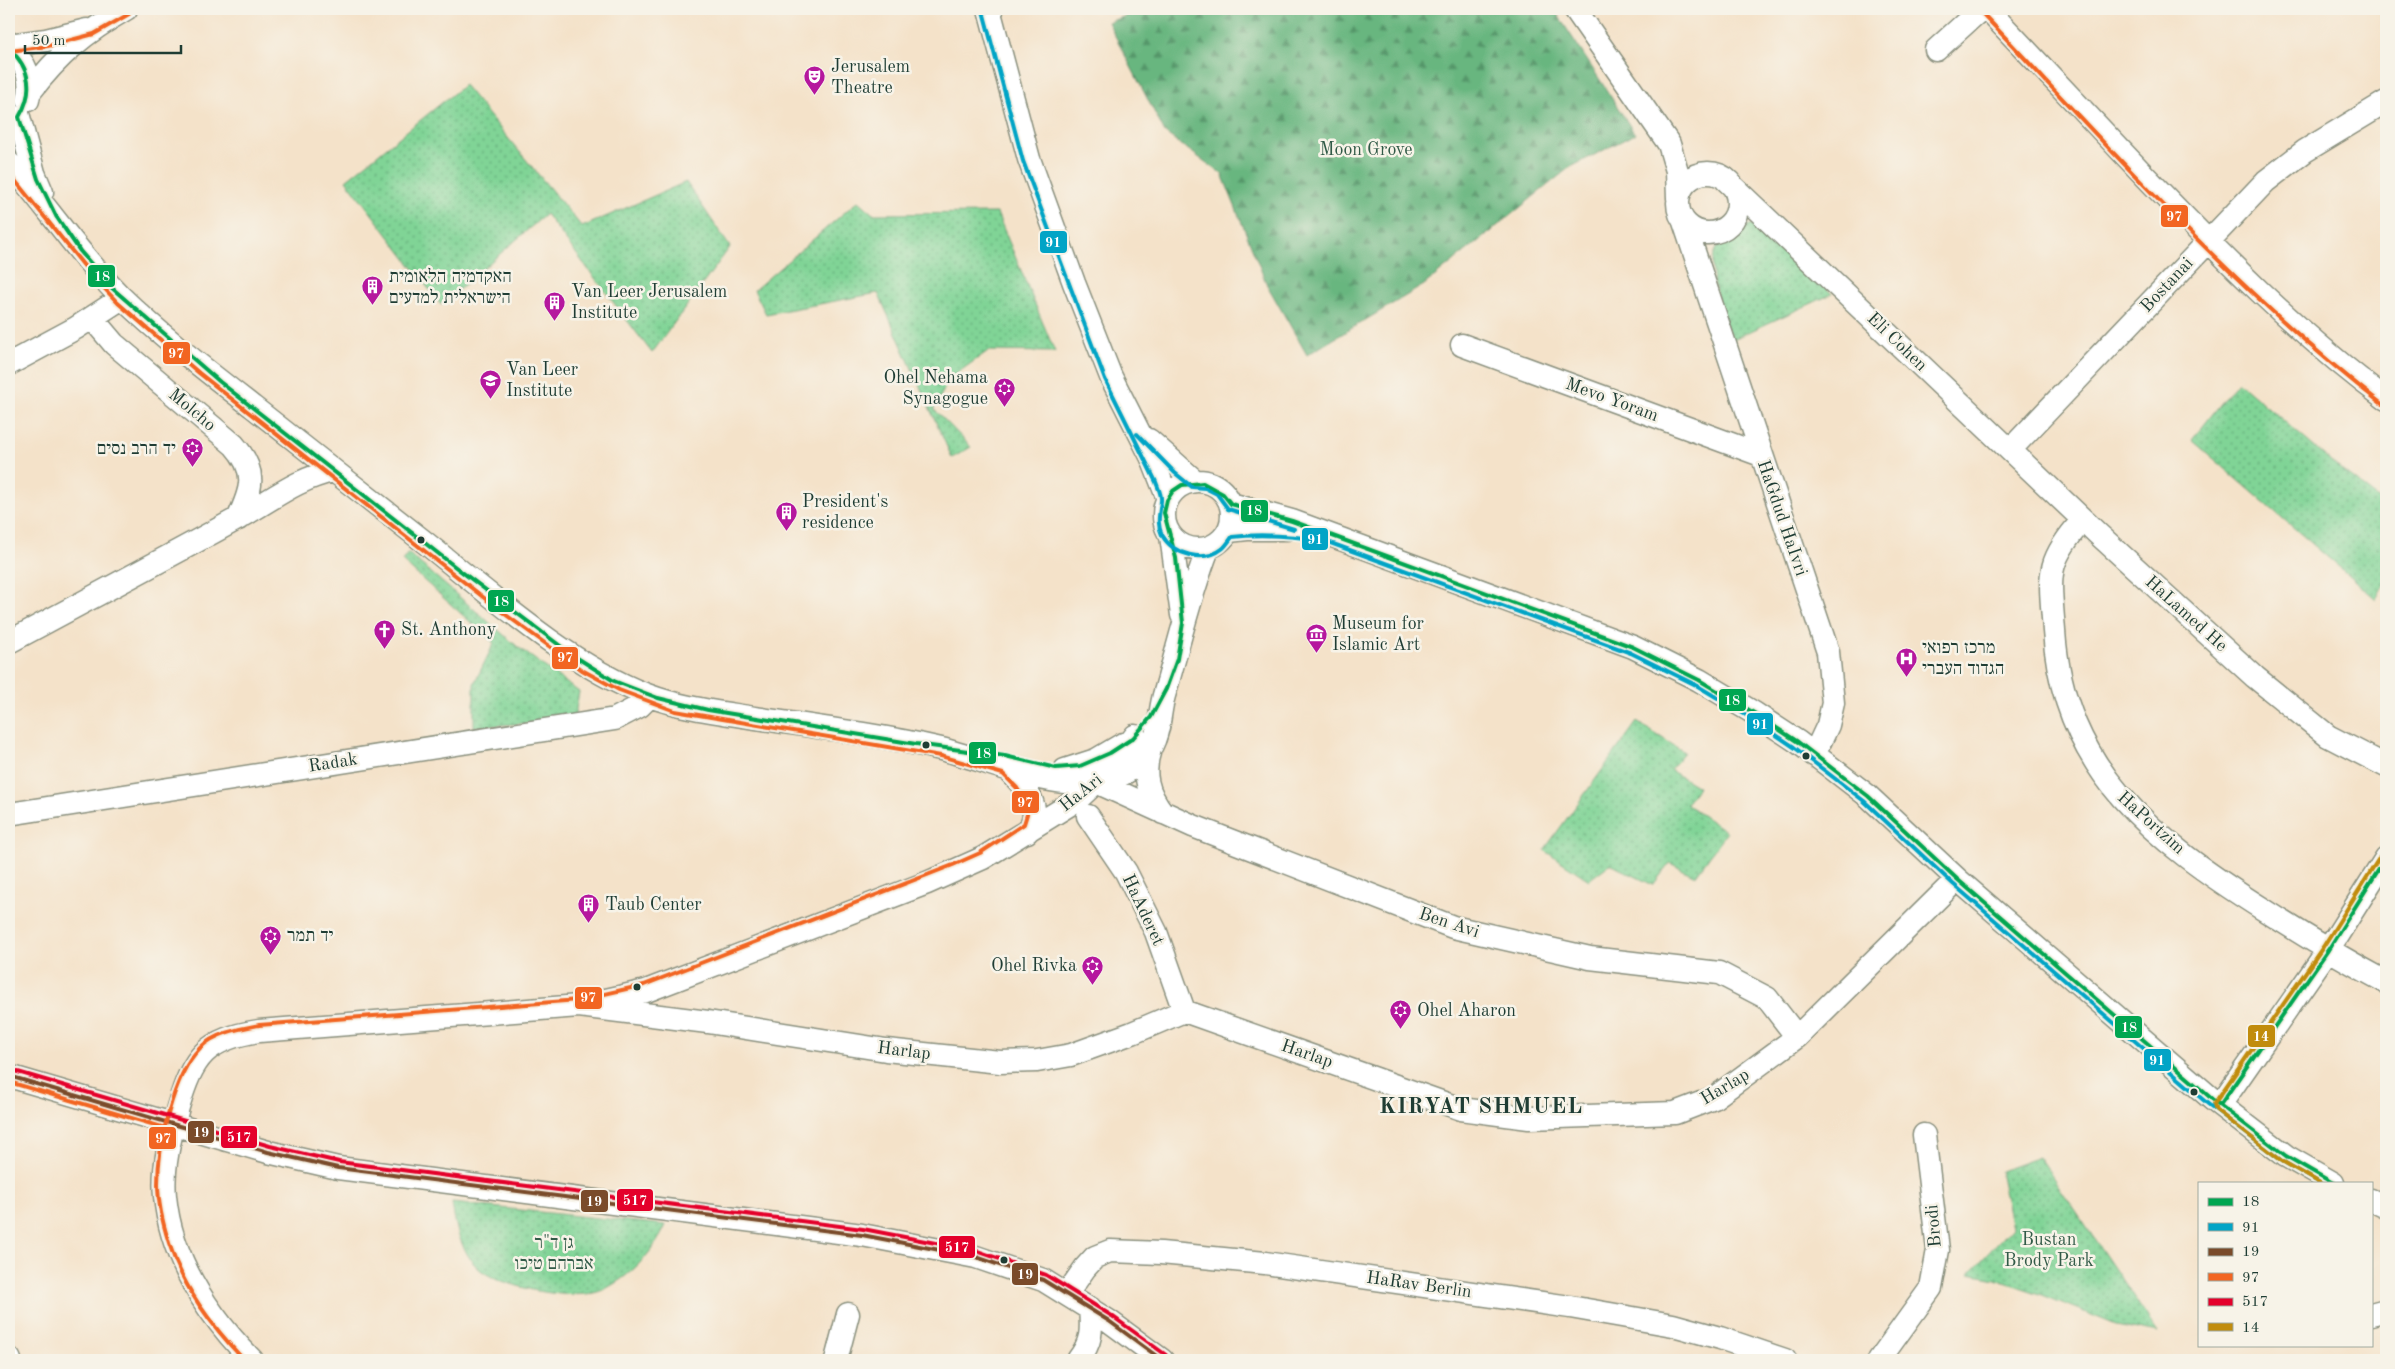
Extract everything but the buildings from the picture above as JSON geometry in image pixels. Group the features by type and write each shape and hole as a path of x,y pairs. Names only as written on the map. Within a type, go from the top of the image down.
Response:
{"street":[{"path":"30,92 56,61 92,28 126,9"},
{"path":"989,9 1029,159 1111,377 1137,426 1168,499"},
{"path":"1575,9 1669,144 1677,170 1679,213 1684,222 1692,230 1702,233 1713,233 1729,223 1738,206 1737,195 1721,177 1693,162 1669,144"},
{"path":"1936,50 1981,9"},
{"path":"1987,9 2207,242 2273,305 2357,378 2386,399"},
{"path":"9,47 92,28"},
{"path":"9,47 24,64 29,78 30,92 27,105 14,121 34,174 57,220"},
{"name":"Bostanai","path":"2010,450 2266,181 2305,150 2386,102"},
{"path":"9,163 94,268 122,298 203,368 506,607 578,659 621,684 650,696 706,710 861,734 942,750 1047,779 1097,782"},
{"path":"1678,198 1681,189 1688,180 1705,173 1721,177"},
{"name":"Eli Cohen","path":"1721,177 1784,233 2010,450"},
{"name":"HaGdud HaIvri","path":"1684,222 1828,652 1833,703 1828,725 1814,754"},
{"name":"Eli Cohen","path":"1729,223 1767,223 1784,233"},
{"name":"HaGdud HaIvri","path":"1705,282 1710,245 1729,223"},
{"path":"9,364 92,318 122,298"},
{"name":"Molcho","path":"92,318 114,344 234,445 242,454 251,477 250,488 238,519"},
{"name":"Mevo Yoram","path":"1462,345 1761,455"},
{"path":"1137,426 1167,457 1195,481"},
{"name":"HaLamed He","path":"2010,450 2083,520 2255,677 2328,736 2382,763"},
{"path":"9,642 238,519 306,478 334,471"},
{"path":"1171,536 1180,544 1190,549 1208,549 1222,540 1229,531 1233,515 1231,504 1225,494 1217,486 1207,482 1195,481 1180,486 1168,499 1164,515 1166,526 1171,536 1183,628"},
{"path":"1231,504 1292,521 1633,647 1699,680 1754,713 1814,754 1868,796 1957,879 2220,1105 2286,1156 2331,1182"},
{"name":"HaPortzim","path":"2083,520 2062,544 2055,556 2051,590 2060,682 2067,706 2098,768 2136,815 2231,889 2328,950 2386,982"},
{"path":"1229,531 1270,528 1327,535"},
{"name":"HaAri","path":"252,1360 224,1331 191,1280 178,1249 165,1195 165,1171 184,1086 199,1059 209,1047 230,1036 259,1031 579,1006 618,999 671,982 955,871 983,858 1077,800 1143,742 1174,665 1194,588 1208,549"},
{"name":"Radak","path":"9,814 615,719 640,706 650,696"},
{"path":"1065,770 1143,742 1146,781 1151,797 1162,813"},
{"name":"Ben Avi","path":"942,750 994,754 1065,770 1097,782 1162,813 1452,927 1590,958 1719,973 1767,998 1780,1012 1798,1038"},
{"path":"1006,768 1022,784 1033,804 1033,819 1027,832"},
{"name":"HaAderet","path":"1088,816 1126,872 1156,932 1184,1011"},
{"path":"2220,1105 2328,950 2386,858"},
{"name":"Harlap","path":"579,1006 670,1017 886,1050 1000,1062 1037,1061 1071,1055 1132,1033 1184,1011 1461,1109 1529,1118 1675,1113 1714,1098 1798,1038 1957,879"},
{"path":"670,1017 667,995 671,982"},
{"path":"9,1076 268,1152 338,1168 689,1211 901,1242 976,1257 1043,1280 1090,1308 1162,1360"},
{"name":"Brodi","path":"1879,1360 1931,1288 1938,1250 1924,1135"},
{"path":"2372,1200 2386,1207"},
{"name":"HaRav Berlin","path":"1067,1294 1095,1257 1110,1252 1161,1253 1274,1264 1577,1308 1673,1325 1720,1338 1785,1360"},
{"path":"1083,1353 1091,1332 1090,1308"},
{"path":"2372,1314 2386,1310"},
{"path":"836,1360 848,1314"},
{"path":"1083,1353 1103,1338 1129,1335"}],"green space":[{"name":"Moon Grove","path":"1146,9 1554,9 1635,134 1569,168 1424,285 1307,355 1267,285 1222,174 1165,133 1108,22"},
{"path":"464,85 582,227 686,182 730,247 652,353 546,214 441,305 346,180"},
{"path":"858,201 873,214 997,213 1055,352 988,351 949,379 934,409 971,447 952,458 878,293 766,314 754,290"},
{"path":"1749,225 1774,230 1832,294 1731,340 1714,282 1713,259 1722,241 1730,234"},
{"path":"2238,382 2345,473 2386,505 2386,580 2376,599 2192,440"},
{"path":"408,553 518,647 579,692 574,720 474,727 474,684 494,643 402,561"},
{"path":"1637,722 1684,752 1670,770 1698,787 1686,804 1727,832 1695,876 1670,863 1653,885 1610,864 1589,880 1544,850"},
{"name":"Bustan Brody Park","path":"2039,1157 2158,1333 2116,1325 2040,1294 1996,1279 1969,1274 2012,1227 2000,1171"},
{"name":"גן ד\"ר אברהם טיכו","path":"452,1203 666,1225 648,1254 632,1271 613,1285 595,1293 574,1295 550,1293 529,1289 491,1277 476,1266 462,1244"}],"transit line":[{"name":"91","path":"983,11 1023,161 1105,379 1159,489 1161,499 1159,526 1162,535 1173,548 1189,555 1207,556 1223,548 1232,537 1256,535 1325,541 1631,653 1696,685 1751,718 1794,747 1864,801 1953,884 2208,1104 2282,1161 2318,1182"},
{"name":"97","path":"1982,13 2126,166 2224,266 2275,314 2382,404"},
{"name":"97","path":"10,51 48,46 94,34 129,14"},
{"name":"18","path":"9,49 22,64 26,72 28,81 27,98 19,117 38,179 56,216 80,251 112,288 220,382 458,569 571,654 614,681 658,698 708,710 916,744 1005,756 1056,768 1080,766 1110,753 1133,738 1151,717 1166,689 1177,659 1183,623 1176,558 1164,513 1167,500 1173,491 1182,485 1203,483 1223,494 1231,504 1292,521 1633,647 1699,680 1754,713 1798,742 1868,796 1957,879 2212,1099 2286,1156 2331,1182"},
{"name":"97","path":"9,173 89,272 118,303 199,373 502,612 582,670 619,690 675,711 941,756 1003,774 1017,788 1026,803 1028,811 1024,824 980,853 644,985 578,1000 259,1025 227,1032 206,1043 190,1060 174,1093 168,1112 159,1168 159,1199 161,1214 175,1260 190,1291 210,1320 244,1360"},
{"name":"91","path":"1137,434 1175,473 1192,487 1205,488 1217,494 1228,509 1294,529"},
{"name":"14","path":"2318,1182 2282,1161 2216,1110 2214,1104 2323,947 2381,855"},
{"name":"18","path":"2220,1105 2328,950 2386,858"},
{"name":"517","path":"11,1070 270,1146 339,1162 863,1229 977,1251 1046,1275 1112,1316 1166,1355"},
{"name":"19","path":"9,1076 268,1152 338,1168 862,1235 976,1257 1043,1280 1109,1321 1162,1360"},
{"name":"97","path":"9,1082 172,1130"}],"place":[{"name":"Jerusalem Theatre","path":"815,96"},
{"name":"האקדמיה הלאומית הישראלית למדעים","path":"373,306"},
{"name":"Van Leer Jerusalem Institute","path":"555,321"},
{"name":"Van Leer Institute","path":"490,399"},
{"name":"Ohel Nehama Synagogue","path":"1004,407"},
{"name":"יד הרב נסים","path":"192,468"},
{"name":"President's residence","path":"786,531"},
{"name":"St. Anthony","path":"385,649"},
{"name":"Museum for Islamic Art","path":"1316,653"},
{"name":"מרכז רפואי הגדוד העברי","path":"1906,677"},
{"name":"Taub Center","path":"589,924"},
{"name":"יד תמר","path":"271,955"},
{"name":"Ohel Rivka","path":"1093,985"},
{"name":"Ohel Aharon","path":"1401,1030"}],"district":[{"name":"KIRYAT SHMUEL","path":"1481,1107"}]}
